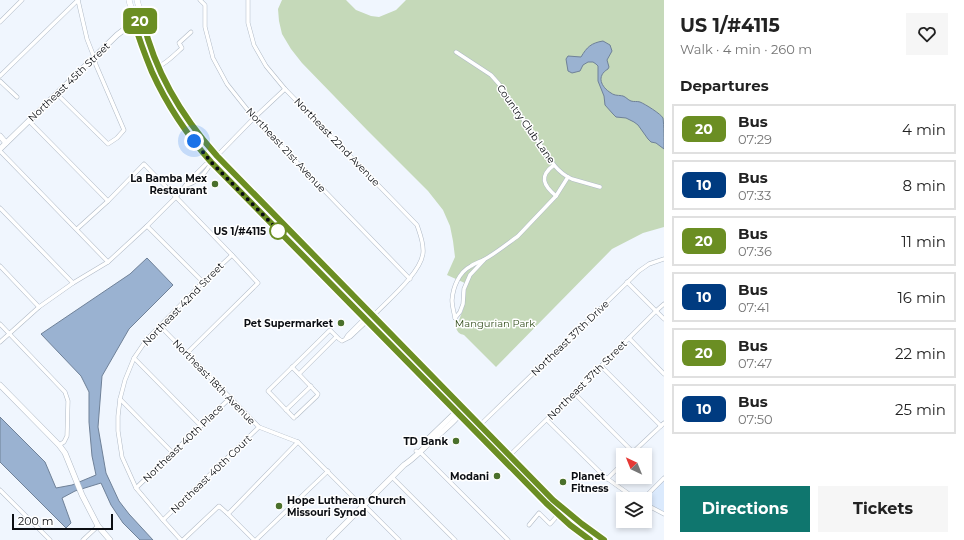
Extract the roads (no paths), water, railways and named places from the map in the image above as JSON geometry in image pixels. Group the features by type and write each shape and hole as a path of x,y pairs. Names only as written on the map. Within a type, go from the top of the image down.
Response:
{"main road":[{"path":"129,0 141,45 151,70 166,100 186,130 211,162 457,414 558,515 590,540"},
{"path":"137,0 148,41 158,67 191,125 217,156 553,500 604,540"},
{"path":"254,206 259,204 264,205"},
{"path":"320,274 331,278 335,277"},
{"path":"358,313 373,316"},
{"path":"384,338 389,339 411,361 418,362"},
{"path":"498,455 510,455"},
{"path":"507,464 510,462 519,465"},
{"path":"558,515 566,518 572,516"}],"street":[{"path":"0,22 22,0"},
{"path":"57,94 108,144 117,138 124,130 96,65 78,0"},
{"path":"0,76 78,0"},
{"path":"200,0 205,5"},
{"name":"Northeast 21st Avenue","path":"206,0 205,27 213,58 227,84 254,118 410,279"},
{"name":"Northeast 22nd Avenue","path":"248,0 248,23 254,45 266,66 285,89 418,225 422,240 423,254 417,268 410,279 373,316"},
{"path":"134,22 143,21"},
{"name":"Northeast 45th Street","path":"0,150 117,35 134,22"},
{"path":"158,67 166,63 182,48 179,43 191,32"},
{"name":"Country Club Lane","path":"456,52 491,76 499,84 554,165 559,170 568,177 600,187"},
{"path":"0,81 17,97"},
{"path":"0,342 39,307 108,262 176,197 206,164 211,162 285,89"},
{"path":"166,100 173,95"},
{"path":"29,121 108,201"},
{"path":"0,136 6,143"},
{"path":"0,150 108,262"},
{"path":"77,229 108,201 144,164 258,283 187,353"},
{"path":"554,165 546,173 544,181 547,188 556,196"},
{"path":"484,260 470,275 464,289 463,304 460,312 455,318 452,301 454,288 462,273 470,266 484,260 518,236 556,196 568,177"},
{"path":"0,208 74,283"},
{"path":"147,226 203,282"},
{"name":"Northeast 42nd Street","path":"182,540 136,488 122,457 118,432 120,400 125,380 134,358 147,339 232,255"},
{"name":"Northeast 37th Drive","path":"480,425 639,271 649,264 664,259"},
{"path":"0,266 39,307"},
{"path":"627,282 664,319"},
{"path":"454,288 464,289"},
{"name":"Northeast 37th Street","path":"510,455 664,304"},
{"path":"292,367 318,394 295,417 286,410 268,391 292,367 330,330 336,337 345,340 348,335 366,320"},
{"path":"0,324 65,392 68,401 68,425 66,439 59,445"},
{"name":"Northeast 18th Avenue","path":"160,326 258,427 298,442 361,505 364,505 399,540"},
{"path":"299,374 336,337"},
{"path":"629,338 664,374"},
{"path":"134,358 201,426"},
{"path":"601,366 662,425 637,448"},
{"path":"0,385 65,453 82,495 98,526 110,540"},
{"path":"286,410 311,386"},
{"path":"574,393 627,448"},
{"name":"Northeast 40th Place","path":"136,488 230,398"},
{"path":"120,400 173,453"},
{"path":"329,540 404,465 463,410 463,408"},
{"path":"547,420 607,479 626,492"},
{"name":"Northeast 40th Court","path":"163,520 258,427"},
{"path":"228,514 298,442"},
{"path":"418,452 508,540"},
{"path":"607,479 616,470"},
{"path":"182,540 219,506 255,540 328,471"},
{"path":"392,477 455,540"},
{"path":"650,492 664,478"},
{"path":"0,490 50,540"},
{"path":"652,508 664,514"},
{"path":"529,525 539,514 550,524 558,515"},
{"path":"83,540 98,526"}],"water":[{"path":"603,41 610,45 612,51 607,60 609,67 601,78 602,85 612,94 623,96 631,101 640,102 662,116 664,149 656,143 651,142 634,122 626,118 616,117 605,105 604,96 598,81 598,66 596,64 593,62 588,62 583,65 580,71 572,73 568,71 566,59 568,56 581,57 590,46"},
{"path":"147,258 173,285 129,329 102,376 98,427 106,473 119,501 153,540 140,540 123,523 111,505 101,483 75,491 62,498 71,523 66,528 0,462 0,417 45,462 56,488 72,485 96,475 92,456 89,422 89,392 81,376 41,334 130,274"}],"place":[{"name":"La Bamba Mex Restaurant","path":"215,184"},
{"name":"US 1/#4115","path":"278,231"},
{"name":"Pet Supermarket","path":"341,323"},
{"name":"TD Bank","path":"456,441"},
{"name":"Modani","path":"497,476"},
{"name":"Planet Fitness","path":"563,482"},
{"name":"Hope Lutheran Church Missouri Synod","path":"279,506"}],"park label":[{"name":"Mangurian Park","path":"495,323"}]}
